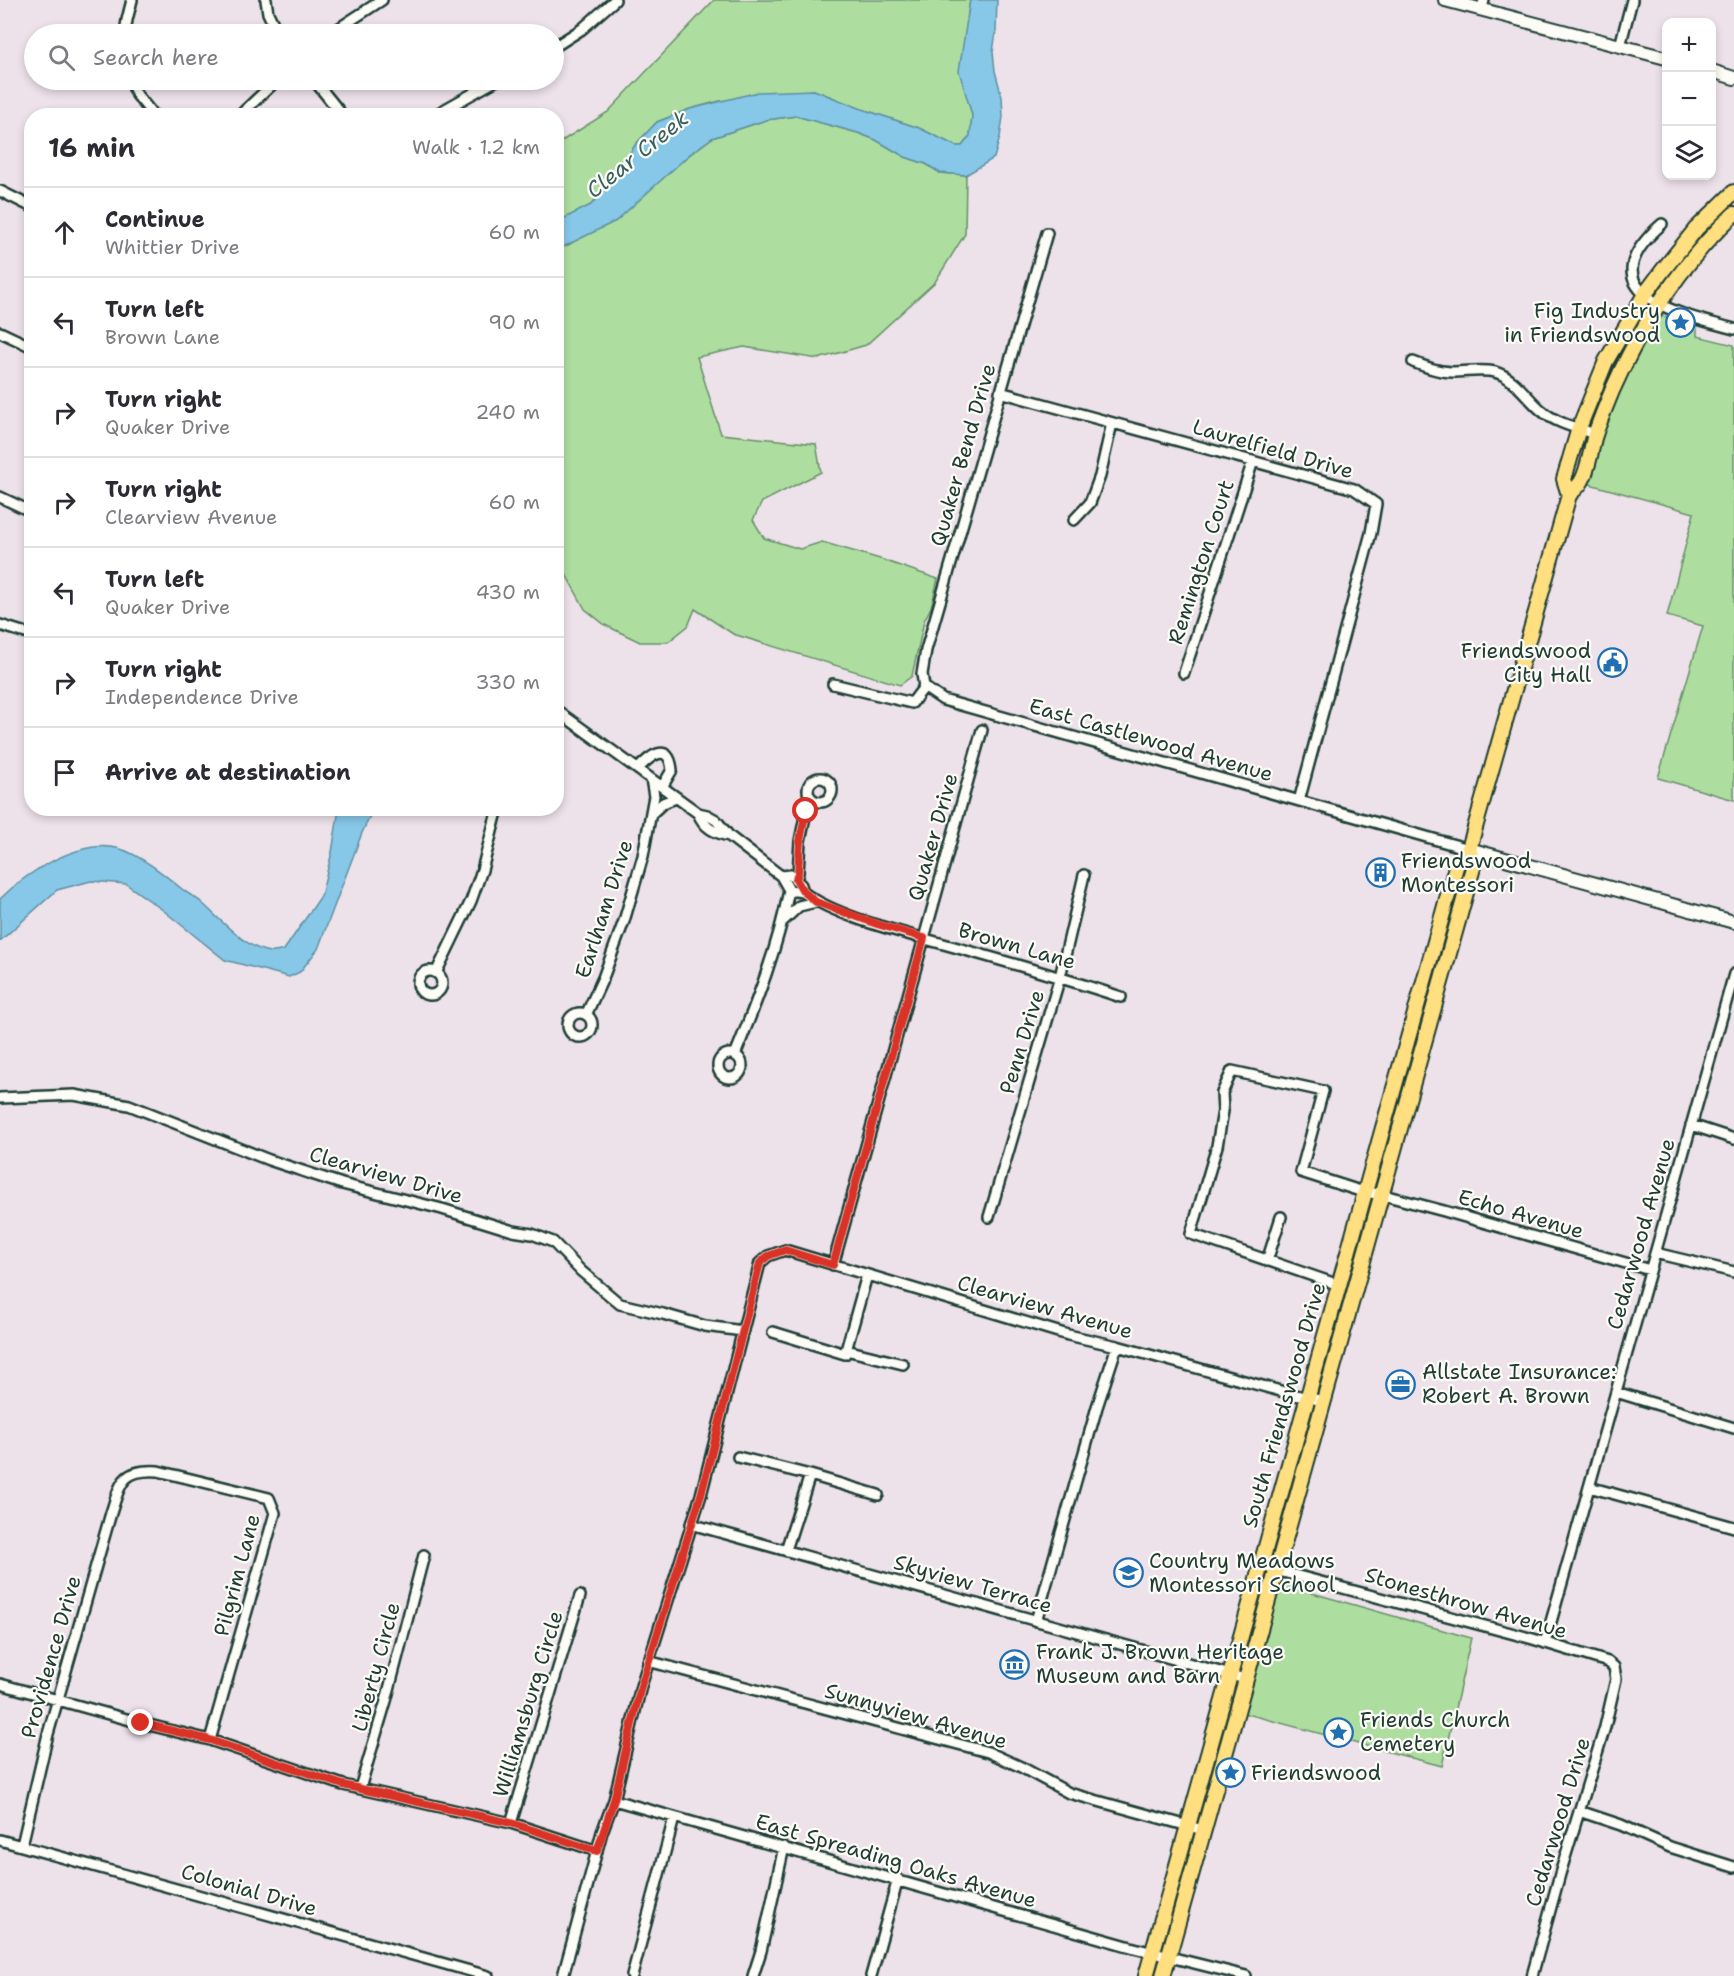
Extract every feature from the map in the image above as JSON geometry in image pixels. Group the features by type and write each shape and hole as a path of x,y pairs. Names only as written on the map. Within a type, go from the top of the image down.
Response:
{"main road":[{"name":"South Friendswood Drive","path":"1569,495 1564,478 1578,428 1606,361 1645,294 1696,229 1734,192"},
{"name":"South Friendswood Drive","path":"1146,1976 1457,863 1469,849 1569,495 1582,482 1595,434 1625,363 1659,304 1704,244 1734,214"},
{"name":"South Friendswood Drive","path":"1163,1976 1474,864 1469,849"},
{"path":"1269,1539 1284,1544"}],"street":[{"path":"126,24 132,0"},
{"path":"266,0 268,13 273,24"},
{"path":"345,24 382,0"},
{"path":"564,41 582,29 615,0"},
{"path":"1445,0 1483,5 1662,57"},
{"path":"1620,46 1632,0"},
{"path":"1715,72 1734,78"},
{"path":"135,90 148,108"},
{"path":"247,108 266,90"},
{"path":"322,90 337,108"},
{"path":"448,108 479,90"},
{"path":"0,191 24,203"},
{"path":"1662,224 1647,238 1636,255 1633,277 1637,288 1659,304 1682,315 1734,329"},
{"name":"Quaker Bend Drive","path":"924,687 922,674 926,650 1047,233"},
{"path":"0,332 24,343"},
{"path":"1413,362 1427,368 1452,372 1474,370 1496,372 1511,380 1542,411 1557,421 1595,434"},
{"name":"Laurelfield Drive","path":"1000,392 1354,489 1376,504 1371,533 1299,801"},
{"path":"1074,520 1090,503 1100,476 1112,423"},
{"name":"Remington Court","path":"1184,673 1253,461"},
{"path":"0,497 24,508"},
{"path":"0,625 24,632"},
{"path":"833,684 912,703 924,687"},
{"name":"East Castlewood Avenue","path":"924,687 943,700 1469,849"},
{"path":"564,716 676,798 698,813 716,820 729,836 781,876 789,890 783,921 759,995 735,1055"},
{"name":"Quaker Drive","path":"833,1265 982,730"},
{"path":"638,769 655,754 666,755 671,762 672,770 662,787"},
{"name":"Earlham Drive","path":"586,1015 603,978 624,921 643,856 654,796 651,779"},
{"path":"651,814 663,803 676,798"},
{"path":"781,876 790,875 796,879 802,831 808,802 811,798"},
{"path":"436,973 471,901 482,870 496,816"},
{"path":"1469,849 1734,922"},
{"name":"Penn Drive","path":"989,1217 1060,977 1084,875"},
{"name":"Brown Lane","path":"796,879 803,891 816,902 877,924 1060,977 1120,997"},
{"path":"789,890 803,891"},
{"path":"783,921 799,906 816,902"},
{"name":"Cedarwood Avenue","path":"1545,1643 1734,974"},
{"name":"Echo Avenue","path":"1266,1261 1191,1234 1217,1146 1223,1111 1222,1093 1232,1071 1323,1091 1301,1172 1365,1192 1383,1195 1650,1270"},
{"name":"Clearview Drive","path":"0,1098 74,1095 129,1105 269,1160 342,1184 442,1209 513,1232 532,1234 553,1242 586,1276 620,1304 705,1326 742,1331"},
{"path":"1691,1125 1734,1139"},
{"path":"1281,1217 1266,1261 1339,1285"},
{"name":"Clearview Avenue","path":"742,1331 761,1263 768,1256 785,1250 1059,1332 1324,1401"},
{"path":"1655,1253 1734,1272"},
{"path":"773,1332 845,1354 867,1275"},
{"path":"563,1976 597,1851 614,1800 648,1661 701,1495 742,1331"},
{"path":"1036,1621 1097,1407 1117,1346"},
{"path":"846,1350 903,1364"},
{"path":"1616,1392 1734,1428"},
{"path":"738,1457 810,1474 878,1495"},
{"name":"Pilgrim Lane","path":"122,1481 125,1477 141,1470 158,1471 269,1498 275,1513 210,1740"},
{"path":"786,1550 810,1474"},
{"name":"Providence Drive","path":"22,1845 57,1700 122,1481"},
{"path":"1589,1487 1734,1527"},
{"name":"Skyview Terrace","path":"691,1524 1245,1679"},
{"name":"Liberty Circle","path":"360,1788 386,1701 424,1555"},
{"name":"Stonesthrow Avenue","path":"1261,1566 1608,1662 1614,1667 1616,1677"},
{"name":"Williamsburg Circle","path":"511,1823 580,1596"},
{"name":"Sunnyview Avenue","path":"648,1661 988,1752 1069,1793 1203,1830"},
{"name":"Cedarwood Drive","path":"1532,1976 1605,1727 1616,1677"},
{"path":"0,1684 210,1740 343,1785 511,1823 597,1851"},
{"name":"East Spreading Oaks Avenue","path":"614,1800 1153,1952 1246,1976"},
{"path":"1579,1811 1621,1825 1670,1847 1734,1867"},
{"path":"632,1976 674,1818"},
{"name":"Colonial Drive","path":"0,1840 488,1976"},
{"path":"753,1976 761,1951 784,1847"},
{"path":"871,1976 898,1879"}],"green space":[{"path":"714,0 970,0 960,71 972,115 970,136 962,146 956,146 919,128 814,90 720,101 690,109 657,122 636,144 609,184 591,205 564,218 564,140 608,112"},
{"path":"796,116 858,133 876,140 905,157 926,164 940,173 966,175 965,234 935,282 866,345 818,359 744,347 697,357 721,434 816,444 821,472 762,502 753,520 764,538 800,549 822,542 938,579 931,607 924,621 912,676 900,685 733,634 695,609 688,626 668,642 640,642 605,625 585,609 564,571 564,247 712,138 766,120"},
{"path":"1663,316 1697,325 1697,336 1734,345 1734,800 1658,778 1703,626 1667,616 1694,513 1586,483 1617,395 1649,333"},
{"path":"1277,1583 1471,1638 1442,1766 1243,1713"}],"water":[{"name":"Clear Creek","path":"970,0 997,0 993,52 1002,97 1003,117 1000,137 994,158 966,175 940,173 926,164 905,157 876,140 858,133 796,116 766,120 712,138 690,154 616,221 564,247 564,218 591,205 609,184 636,144 657,122 690,109 758,92 814,90 919,128 956,146 962,146 970,136 972,115 959,71"},
{"path":"338,816 370,816 318,949 300,972 289,977 225,960 126,884 91,881 57,890 0,941 0,899 24,879 54,860 70,853 102,847 117,848 151,865 201,902 242,939 261,950 277,952 284,950 321,896"}],"place":[{"name":"Fig Industry in Friendswood","path":"1681,323"},
{"name":"Friendswood City Hall","path":"1612,663"},
{"name":"Friendswood Montessori","path":"1380,873"},
{"name":"Allstate Insurance: Robert A. Brown","path":"1401,1384"},
{"name":"Country Meadows Montessori School","path":"1128,1573"},
{"name":"Frank J. Brown Heritage Museum and Barn","path":"1015,1664"},
{"name":"Friends Church Cemetery","path":"1339,1732"},
{"name":"Friendswood","path":"1230,1773"}],"route":[{"path":"141,1723 210,1740 343,1785 511,1823 597,1851 614,1800 641,1686 701,1495 760,1263 768,1256 785,1250 833,1265 924,938 816,902 803,891 796,879 806,811"}]}
